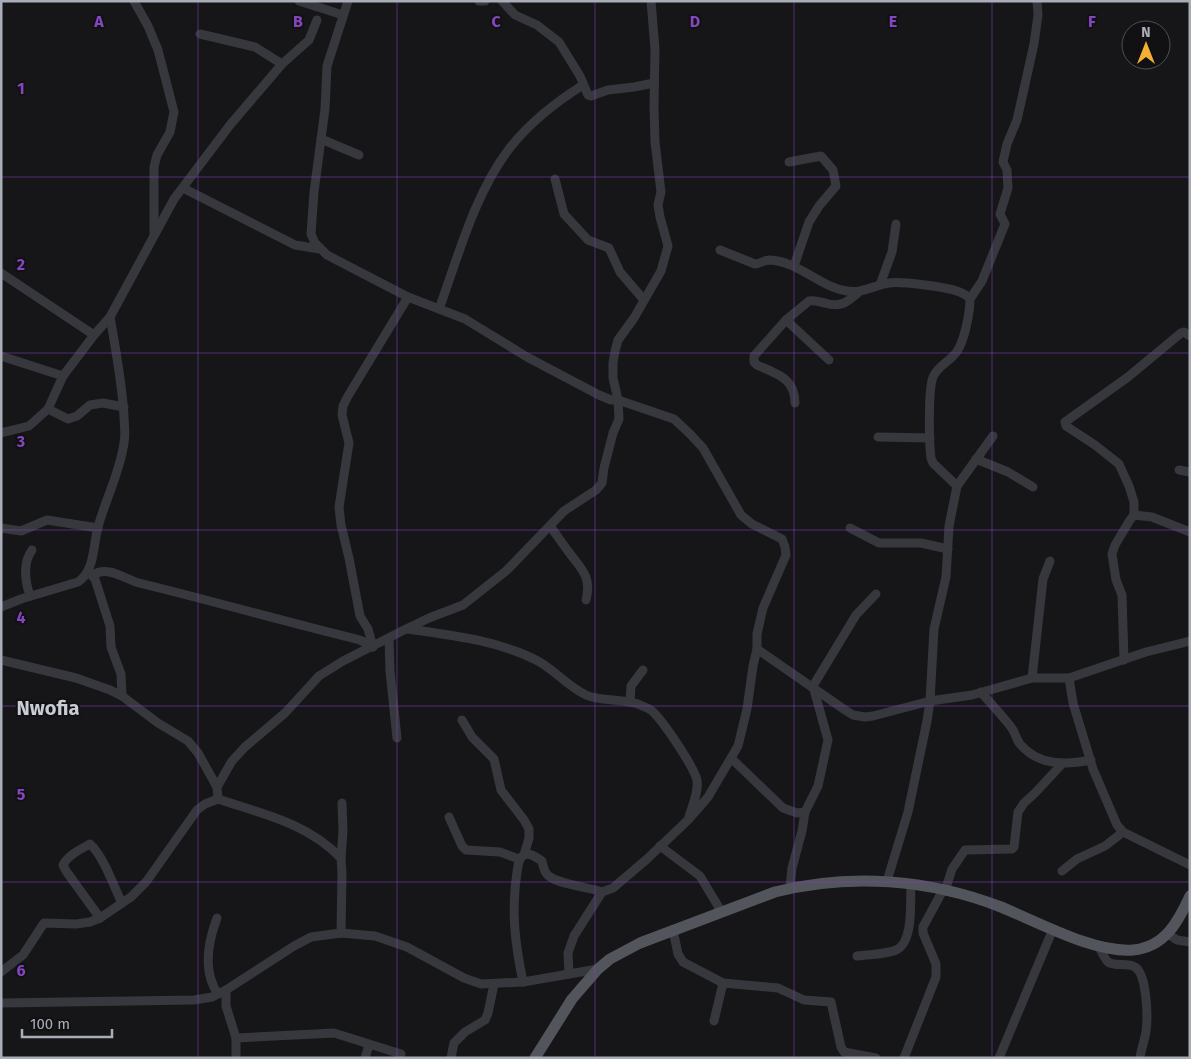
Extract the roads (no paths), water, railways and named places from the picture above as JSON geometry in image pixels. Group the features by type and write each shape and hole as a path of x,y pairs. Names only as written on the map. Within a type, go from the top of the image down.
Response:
{"main road":[{"path":"536,1058 572,999 598,968 623,951 749,900 790,888 848,881 911,884 999,906 1082,940 1117,950 1133,950 1147,947 1168,934 1177,923 1190,896"}],"street":[{"path":"134,1 148,26 158,50 174,112 170,132 157,155 154,167 154,236"},
{"path":"299,1 344,15"},
{"path":"348,1 327,66 325,109 314,192 311,234 315,243 327,255 408,297 465,319 527,357 599,395 674,419 703,448 741,515 752,524 782,540 786,548 786,555 764,608 758,634 748,709 738,746 708,797 688,820 613,888 602,892 574,936 568,953 569,974"},
{"path":"479,1 485,1"},
{"path":"502,1 511,5 526,21 537,25 558,42 569,56 588,95 592,96 608,90 654,83"},
{"path":"217,787 232,761 244,747 285,713 320,676 406,629 463,605 506,571 564,511 596,490 602,483 608,451 619,420 618,400 613,378 613,363 618,340 634,318 660,271 668,246 659,211 661,192 655,142 655,49 651,1"},
{"path":"957,486 933,463 930,450 930,390 933,377 942,364 956,354 960,346 970,299 982,281 1005,224 1000,214 1008,188 1007,170 1004,162 1007,144 1017,120 1034,44 1038,15 1037,1"},
{"path":"1,433 29,426 48,410 63,376 110,317 174,199 230,125 282,64 309,40 317,20"},
{"path":"200,34 255,47 282,64"},
{"path":"439,309 479,201 500,161 509,148 544,114 583,84"},
{"path":"321,139 359,155"},
{"path":"789,162 821,156 833,170 836,182 836,186 819,206 809,222 794,266"},
{"path":"555,179 564,214 588,240 609,248 620,272 644,300"},
{"path":"183,188 295,245 320,249"},
{"path":"880,285 892,252 896,224"},
{"path":"720,250 755,264 766,260 794,266 810,273 819,280 848,292 860,291 890,283 903,283 957,291 970,299"},
{"path":"1,273 94,335"},
{"path":"795,403 795,395 787,379 758,364 754,359 756,353 786,320 809,301 814,300 835,306 846,303 860,291"},
{"path":"373,647 368,629 360,616 341,525 339,507 349,443 342,415 343,406 348,396 408,297"},
{"path":"110,317 124,407 125,440 122,458 98,528 88,575 98,592 110,626 112,655 121,674 122,696"},
{"path":"786,320 829,360"},
{"path":"1124,660 1122,595 1116,580 1112,554 1115,545 1134,516 1134,502 1119,464 1066,426 1065,422 1128,377 1181,333 1184,332 1190,336"},
{"path":"1,356 63,376"},
{"path":"48,410 68,419 77,416 90,405 103,403 124,407"},
{"path":"887,882 908,812 930,701 934,629 946,577 949,526 957,486 993,436"},
{"path":"878,437 930,438"},
{"path":"976,459 1008,472 1033,487"},
{"path":"1179,470 1190,472"},
{"path":"1134,516 1152,517 1190,532"},
{"path":"1,528 21,531 48,520 98,528"},
{"path":"550,526 587,577 588,590 586,600"},
{"path":"850,528 879,543 921,543 948,549"},
{"path":"30,596 25,564 32,550"},
{"path":"1032,678 1043,579 1050,561"},
{"path":"1,607 30,596 70,585 98,571 109,572 134,582 360,640 373,647"},
{"path":"790,888 792,868 805,812 818,786 828,740 813,686 856,615 876,594"},
{"path":"406,629 480,641 509,649 553,670 587,696 630,702 651,710 673,738 694,774 697,788 688,820"},
{"path":"389,638 390,671 398,738"},
{"path":"757,649 853,715 865,717 930,701 981,692 1032,678 1069,678 1146,652 1190,641"},
{"path":"1,660 76,678 122,696 158,723 188,741 198,753 217,787 218,799"},
{"path":"630,702 631,686 643,670"},
{"path":"1069,678 1073,703 1091,760 1102,792 1117,825 1122,832 1190,865"},
{"path":"981,692 1013,730 1019,743 1030,753 1046,761 1062,764 1091,760"},
{"path":"462,720 472,737 494,758 501,790 529,829 529,838 521,857 515,888 513,920 522,982"},
{"path":"731,758 783,808 797,813 805,812"},
{"path":"904,1058 936,977 936,964 922,927 944,891 952,868 964,850 1012,849 1014,847 1018,812 1024,802 1062,764"},
{"path":"1,972 23,955 44,923 76,924 100,918 131,896 146,882 197,810 205,804 218,799 288,822 315,836 341,858"},
{"path":"341,932 342,803"},
{"path":"448,817 462,846 466,850 500,852 521,857 529,854 542,861 546,873 550,877 602,892"},
{"path":"1062,871 1077,859 1105,846 1122,832"},
{"path":"100,918 63,865 77,851 90,844 93,846 122,903"},
{"path":"660,846 700,876 721,911"},
{"path":"857,956 896,950 902,946 907,937 910,924 911,884"},
{"path":"217,918 209,943 208,966 211,982 222,992 236,1038 236,1058"},
{"path":"998,1058 1054,929"},
{"path":"673,930 678,954 683,962 723,983 782,989 804,1000 831,1002 841,1047 844,1052 876,1058"},
{"path":"1,1003 194,1000 212,997 311,937 341,932 375,936 391,941 407,947 464,978 481,984 522,982 598,968"},
{"path":"1168,934 1177,940 1190,942"},
{"path":"1098,945 1110,963 1130,965 1136,967 1140,972 1147,1013 1146,1032 1140,1058"},
{"path":"714,1021 723,983"},
{"path":"451,1058 454,1043 465,1032 485,1020 494,984"},
{"path":"236,1038 334,1033 401,1054"},
{"path":"365,1058 370,1045"}],"district":[{"name":"Nwofia","path":"48,708"}]}
